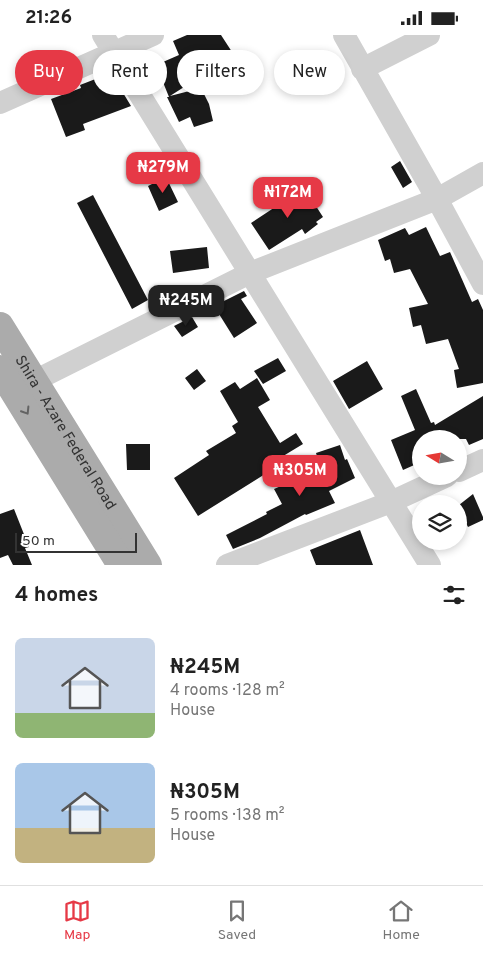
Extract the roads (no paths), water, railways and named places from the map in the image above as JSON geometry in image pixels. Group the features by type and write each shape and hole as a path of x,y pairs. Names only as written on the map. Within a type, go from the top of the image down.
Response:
{"main road":[{"name":"Shira - Azare Federal Road","path":"0,326 148,565"},
{"name":"Shira - Azare Federal Road","path":"0,369 121,565"}],"street":[{"path":"0,103 108,44 153,35"},
{"path":"344,35 483,283"},
{"path":"362,69 429,35"},
{"path":"108,44 430,565"},
{"path":"34,381 250,273 437,199 483,173"},
{"path":"468,467 483,460"},
{"path":"227,565 391,501 427,485"}]}
